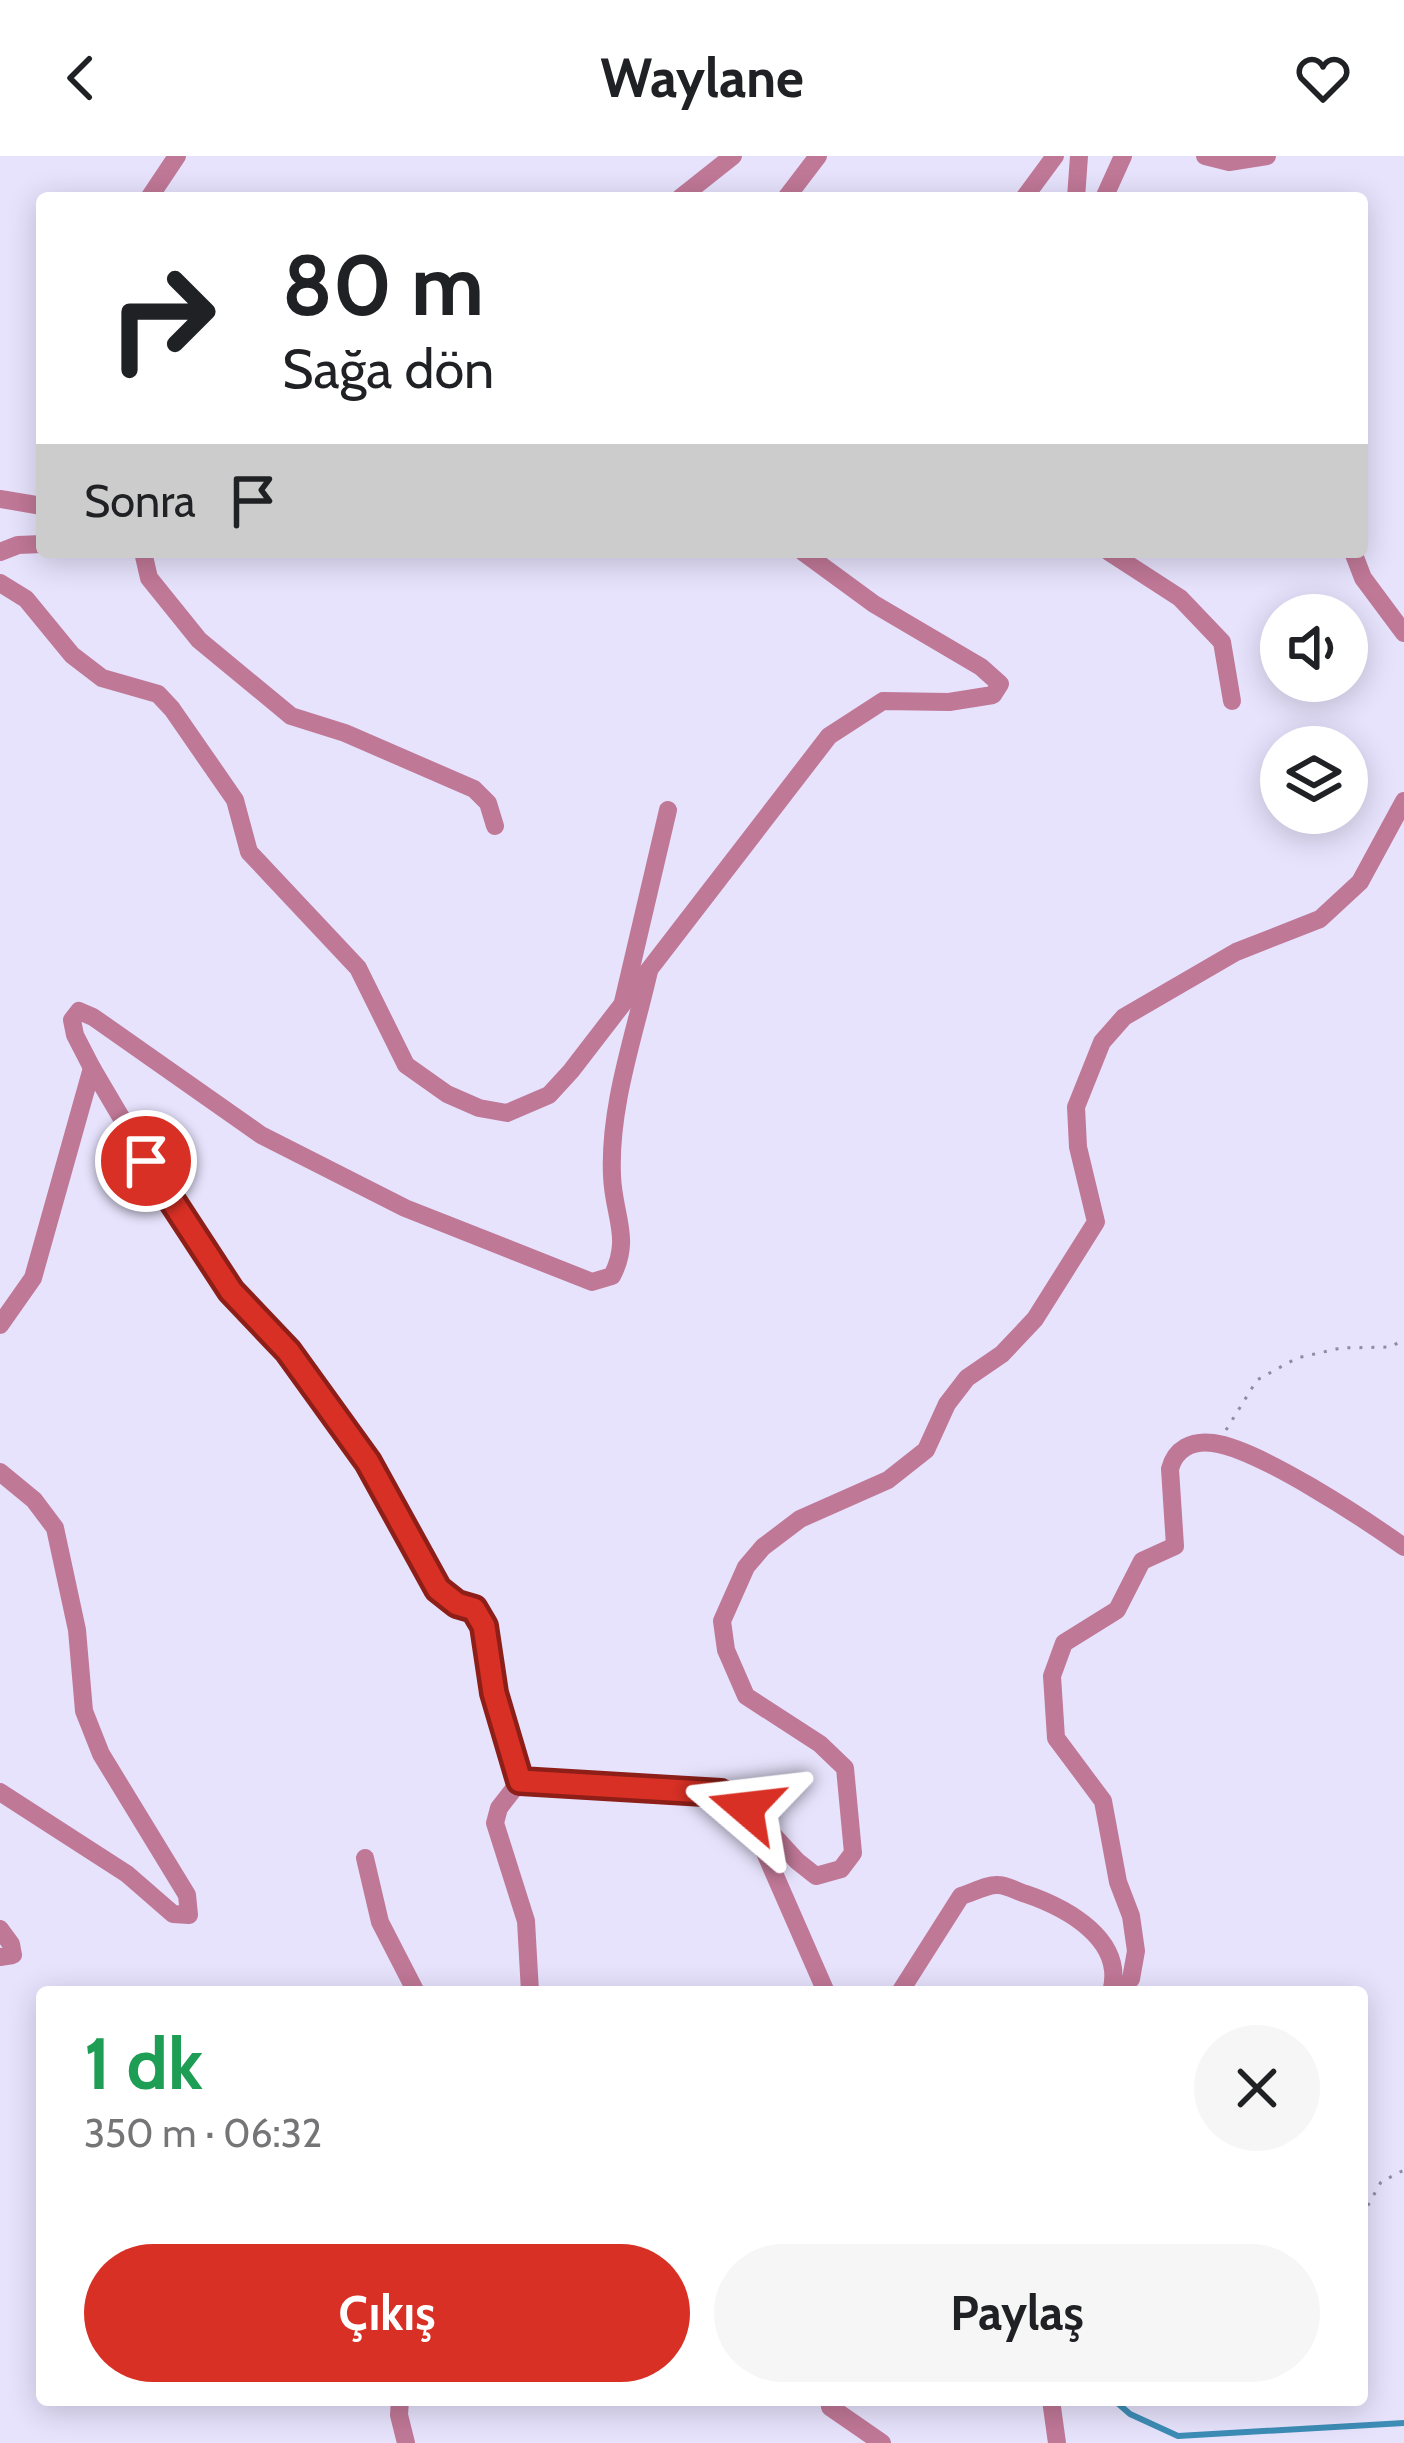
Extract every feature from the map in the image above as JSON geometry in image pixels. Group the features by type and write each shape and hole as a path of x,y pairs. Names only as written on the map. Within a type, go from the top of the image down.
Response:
{"street":[{"path":"153,192 177,156"},
{"path":"688,192 733,156"},
{"path":"791,192 818,156"},
{"path":"1028,192 1055,156"},
{"path":"1076,192 1078,156"},
{"path":"1107,192 1123,156"},
{"path":"1205,156 1228,162 1268,156"},
{"path":"0,499 36,505"},
{"path":"0,552 36,544"},
{"path":"144,558 149,578 199,640 291,716 345,733 475,789 488,802 495,826"},
{"path":"0,584 26,599 71,655 102,678 158,694 235,800 249,851 358,968 406,1065 447,1094 507,1114 549,1095 829,736 883,701 949,702 993,695 1000,684 811,558"},
{"path":"1118,558 1180,598 1222,642 1232,700"},
{"path":"1355,558 1363,578 1404,633"},
{"path":"520,1781 721,1793 746,1808 816,1876 841,1869 853,1853 845,1768 820,1744 746,1696 726,1650 722,1621 746,1567 763,1546 800,1519 888,1480 926,1450 947,1404 967,1378 1003,1354 1035,1319 1096,1222 1078,1147 1076,1107 1102,1042 1124,1017 1236,952 1320,919 1360,882 1404,801"},
{"path":"622,1006 668,811"},
{"path":"520,1781 494,1693 484,1626 474,1609 457,1604 438,1589 368,1462 288,1351 231,1291 165,1192 92,1068 75,1036 73,1020 79,1011 93,1017 261,1135 405,1208 592,1282 612,1276 624,1254 612,1176 617,1106 649,971"},
{"path":"0,1325 33,1278 92,1068"},
{"path":"1122,1986 1131,1979 1136,1951 1131,1916 1114,1864 1103,1801 1055,1738 1052,1676 1064,1643 1117,1610 1142,1561 1174,1546 1173,1457 1190,1444 1243,1451 1404,1546"},
{"path":"0,1472 34,1500 55,1528 77,1630 84,1711 113,1774 187,1895 189,1915 173,1914 128,1874 0,1792"},
{"path":"520,1781 499,1808 495,1823 526,1921 530,1986"},
{"path":"746,1808 821,1986"},
{"path":"365,1858 380,1922 413,1986"},
{"path":"904,1986 962,1896 998,1885 1060,1906 1090,1929 1111,1956 1115,1986"},
{"path":"0,1929 13,1955 0,1957"},
{"path":"400,2406 406,2443"},
{"path":"1052,2406 1057,2443"},
{"path":"830,2407 882,2443"}],"path":[{"path":"1217,1444 1257,1380 1297,1358 1342,1348 1391,1347 1404,1339"},
{"path":"1368,2205 1381,2182 1404,2170"}],"waterway":[{"path":"1121,2406 1178,2436 1404,2423"}],"route":[{"path":"146,1161 231,1291 288,1351 368,1462 438,1589 457,1604 474,1609 484,1626 494,1693 520,1781 721,1793 746,1808"}]}
